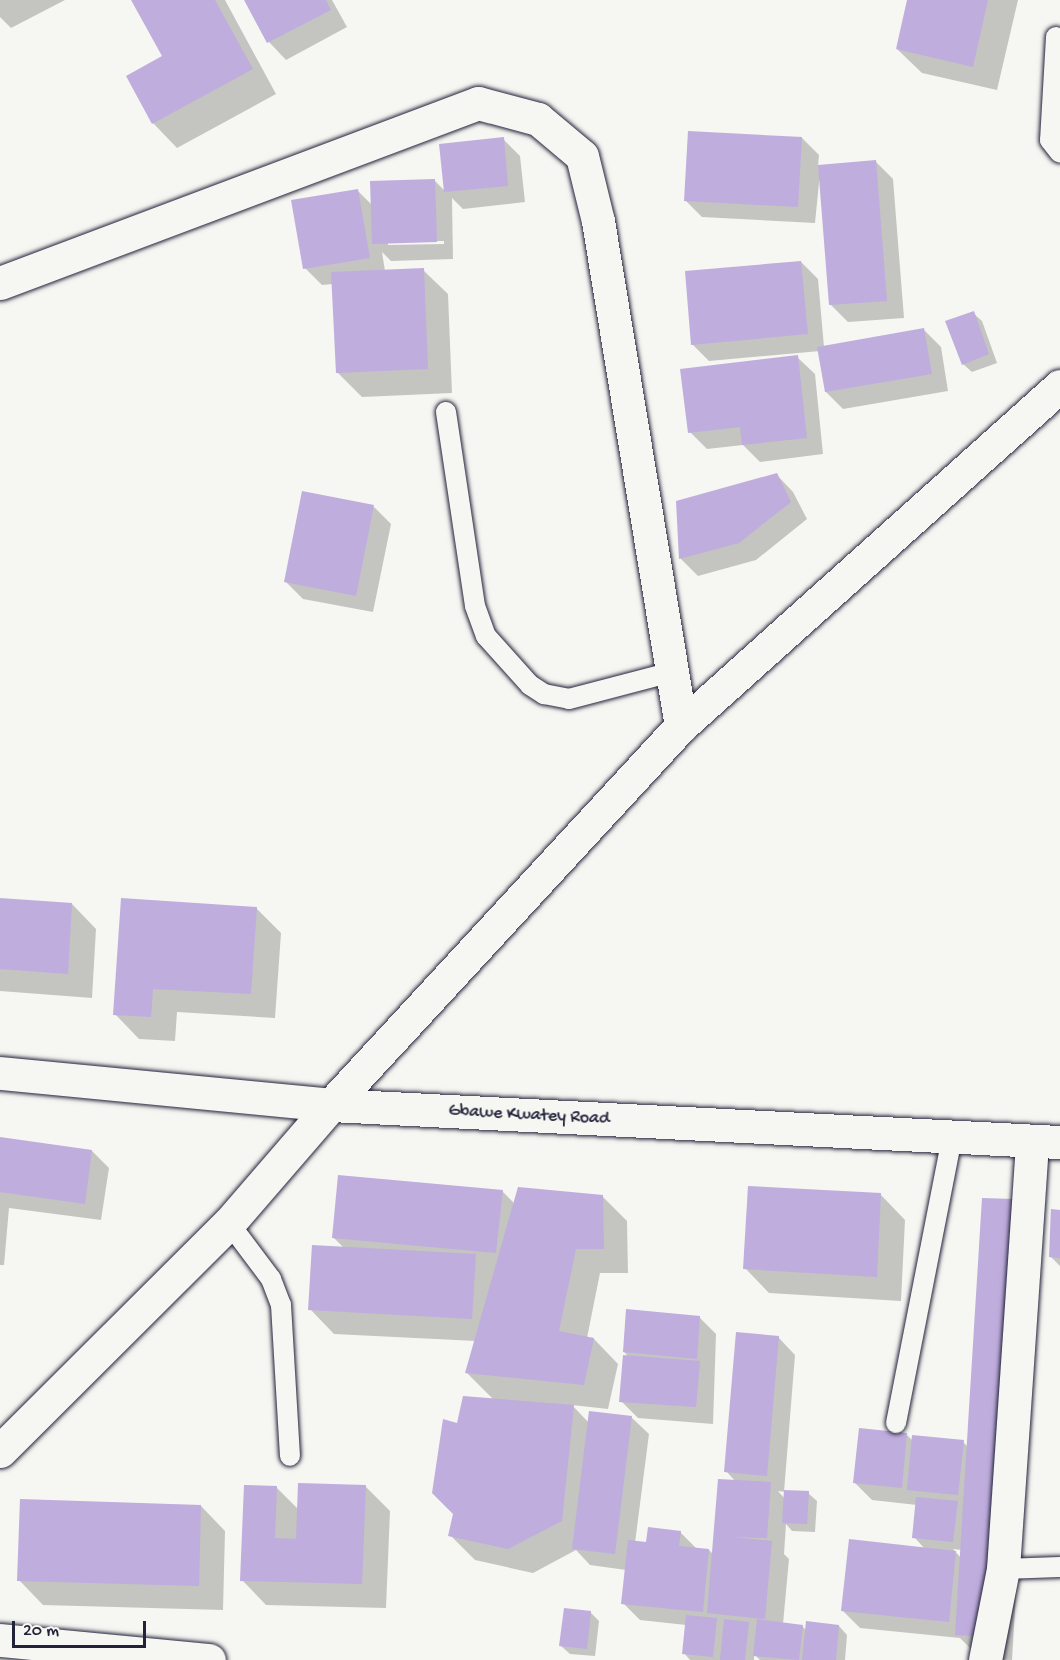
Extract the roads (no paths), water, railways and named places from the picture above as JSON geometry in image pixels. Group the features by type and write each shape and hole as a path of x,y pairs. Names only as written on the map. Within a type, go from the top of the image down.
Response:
{"street":[{"path":"0,283 478,104 538,119 582,156 595,210 681,726"},
{"path":"0,1451 229,1223 332,1105 681,726 1060,386"},
{"name":"Gbawe Kwatey Road","path":"0,1073 332,1105 1046,1142"},
{"path":"985,1660 1003,1569 1046,1142"},
{"path":"0,1640 209,1660"}],"lane":[{"path":"1056,37 1050,140 1060,153"},
{"path":"446,412 475,606 486,636 530,685 552,696 569,699 672,672"},
{"path":"896,1423 952,1137"},
{"path":"229,1223 271,1279 281,1305 290,1456"},
{"path":"1003,1569 1060,1568"}]}
